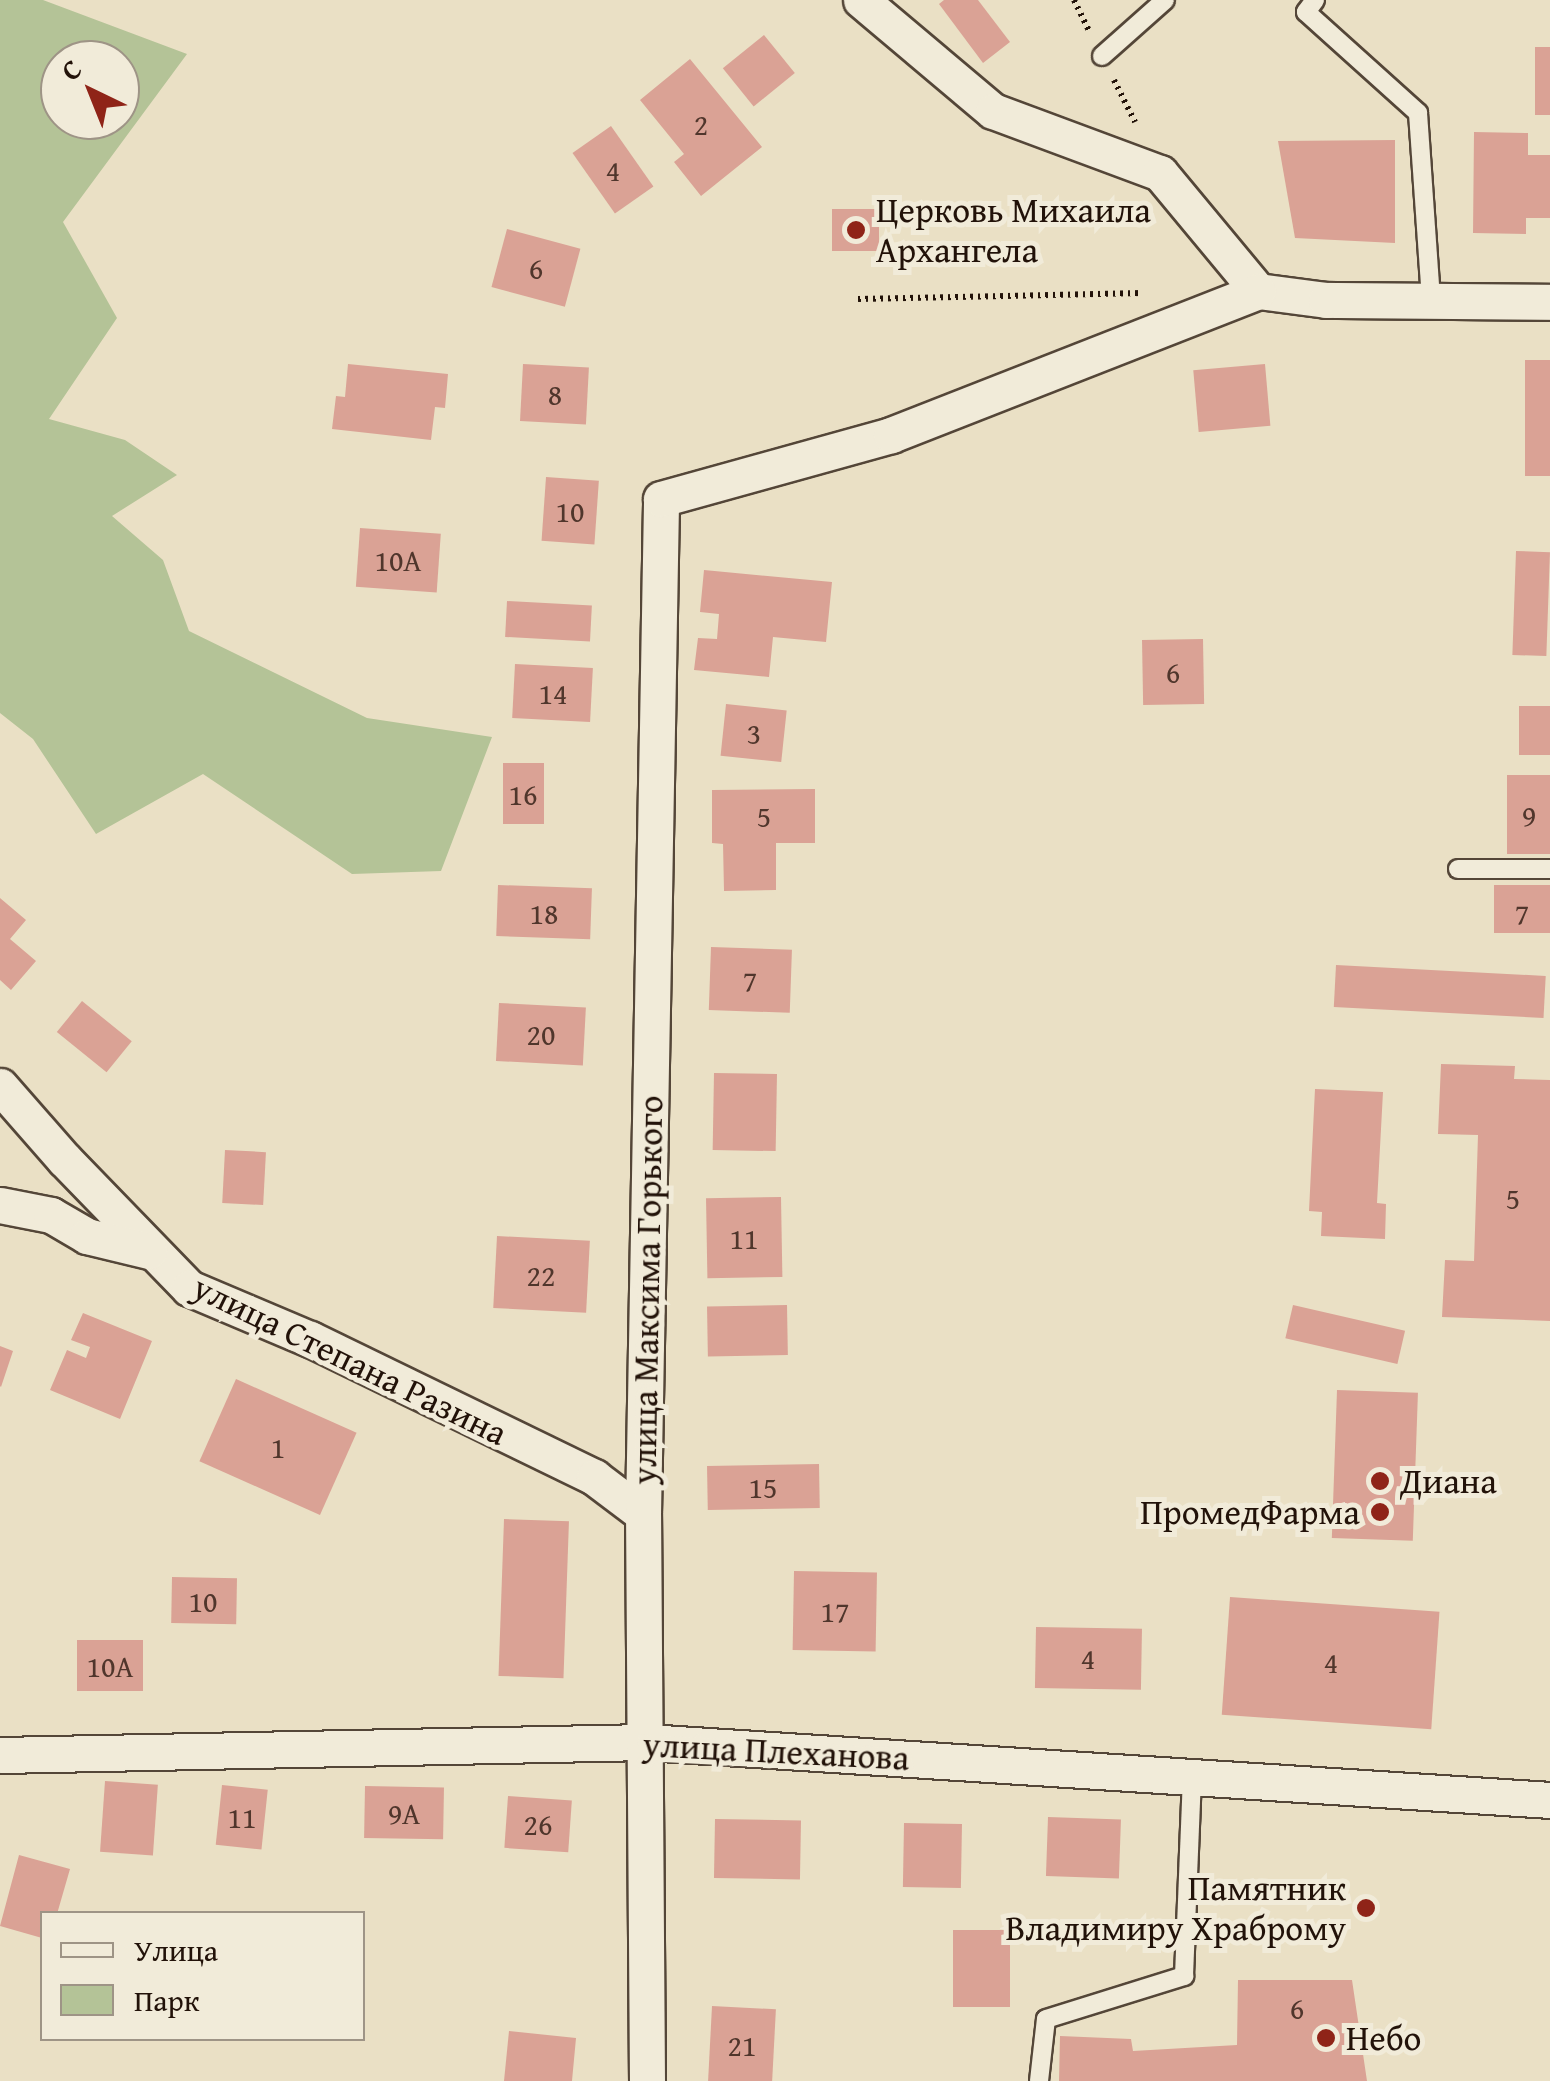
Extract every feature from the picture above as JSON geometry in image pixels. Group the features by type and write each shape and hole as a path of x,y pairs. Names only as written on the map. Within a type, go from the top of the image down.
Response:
{"street":[{"path":"861,0 993,111 1160,172 1258,291 1326,300 1550,302"},
{"name":"улица Максима Горького","path":"647,2081 643,1514 661,499 891,434 1258,291"},
{"name":"улица Степана Разина","path":"0,1086 149,1250 189,1288 310,1339 594,1477 643,1514"},
{"path":"0,1206 52,1215 88,1236 149,1250"},
{"name":"улица Плеханова","path":"0,1755 646,1742 1550,1800"}],"lane":[{"path":"1102,56 1165,0"},
{"path":"1314,0 1306,12 1418,113 1431,301"},
{"path":"1458,869 1550,870"},
{"path":"1039,2081 1046,2019 1184,1976 1192,1775"}],"path":[{"path":"1074,0 1160,172"},
{"path":"858,299 1158,293"}],"green space":[{"path":"0,0 43,0 187,54 140,118 140,40 40,40 40,140 124,140 63,222 117,318 49,419 125,440 177,475 112,516 163,560 189,631 367,718 492,737 441,871 352,874 203,774 96,834 33,739 0,713"}],"building":[{"path":"944,0 978,0 1010,42 983,63 939,4"},
{"path":"764,35 795,73 754,106 723,68"},
{"path":"1535,47 1550,47 1550,115 1535,115"},
{"path":"690,59 762,147 701,196 674,162 684,154 640,100"},
{"path":"611,126 653,187 615,214 572,153"},
{"path":"1474,132 1528,133 1528,155 1550,155 1550,218 1526,218 1526,234 1473,233"},
{"path":"1395,140 1395,243 1295,238 1278,141"},
{"name":"Церковь Михаила Архангела","path":"832,209 879,209 879,251 832,251"},
{"path":"507,229 580,249 565,307 491,287"},
{"path":"1525,360 1550,360 1550,476 1525,476"},
{"path":"348,364 448,374 445,408 435,407 431,440 332,429 336,396 345,397"},
{"path":"523,364 589,367 586,424 520,421"},
{"path":"1265,364 1270,426 1199,432 1193,370"},
{"path":"546,477 599,481 594,545 542,541"},
{"path":"360,528 441,534 437,593 356,587"},
{"path":"1516,551 1550,552 1546,656 1512,655"},
{"path":"704,570 832,582 826,642 773,637 769,677 694,670 698,638 717,639 719,614 700,612"},
{"path":"507,601 592,605 590,641 505,637"},
{"path":"1203,639 1204,704 1143,705 1142,640"},
{"path":"515,664 593,668 590,722 512,718"},
{"path":"726,704 787,710 781,762 721,756"},
{"path":"1519,706 1550,706 1550,755 1519,755"},
{"path":"503,763 544,763 544,824 503,824"},
{"path":"1507,775 1550,775 1550,854 1507,854"},
{"path":"815,789 815,843 776,843 776,890 724,891 723,844 712,843 712,790"},
{"path":"498,885 592,888 590,939 496,936"},
{"path":"1494,885 1550,885 1550,933 1494,933"},
{"path":"0,898 26,920 10,939 36,961 11,990 0,980"},
{"path":"711,947 792,950 790,1013 709,1010"},
{"path":"1336,965 1546,976 1544,1018 1334,1007"},
{"path":"82,1001 132,1041 107,1072 57,1032"},
{"path":"499,1003 586,1008 583,1065 496,1061"},
{"path":"1441,1064 1515,1066 1514,1079 1550,1080 1550,1321 1442,1317 1445,1260 1474,1261 1478,1135 1438,1134"},
{"path":"714,1073 777,1074 776,1151 713,1150"},
{"path":"1315,1089 1383,1092 1377,1203 1386,1204 1385,1239 1321,1236 1322,1212 1309,1211"},
{"path":"225,1150 266,1152 263,1205 222,1203"},
{"path":"781,1197 782,1277 707,1278 706,1198"},
{"path":"497,1236 590,1241 586,1313 493,1308"},
{"path":"787,1305 788,1355 708,1356 707,1306"},
{"path":"1293,1305 1405,1331 1397,1364 1285,1338"},
{"path":"83,1313 152,1341 120,1419 50,1390 67,1350 86,1358 90,1347 71,1340"},
{"path":"0,1346 13,1351 1,1387 0,1386"},
{"path":"236,1379 357,1433 320,1515 199,1461"},
{"path":"1337,1390 1418,1393 1413,1541 1332,1538"},
{"path":"819,1464 820,1508 708,1510 707,1466"},
{"path":"504,1519 569,1521 563,1678 499,1676"},
{"path":"794,1571 877,1572 876,1651 793,1650"},
{"path":"172,1577 237,1578 236,1624 171,1623"},
{"path":"1230,1597 1439,1612 1431,1729 1222,1715"},
{"path":"1036,1627 1142,1629 1141,1690 1035,1688"},
{"path":"77,1640 143,1640 143,1691 77,1691"},
{"path":"105,1781 158,1785 153,1856 100,1852"},
{"path":"222,1785 268,1790 261,1849 216,1845"},
{"path":"365,1786 444,1787 443,1839 364,1838"},
{"path":"508,1796 572,1800 568,1852 504,1848"},
{"path":"1048,1817 1121,1820 1119,1879 1046,1876"},
{"path":"715,1819 801,1821 800,1879 714,1878"},
{"path":"904,1823 962,1824 961,1888 903,1887"},
{"path":"19,1855 70,1869 58,1911 40,1911 40,1937 0,1926"},
{"path":"953,1930 1010,1930 1010,2007 953,2007"},
{"path":"1238,1980 1352,1980 1367,2081 1059,2081 1060,2036 1131,2039 1133,2051 1237,2045"},
{"path":"712,2006 776,2009 772,2081 708,2081"},
{"path":"509,2031 576,2038 572,2081 504,2081"}],"place":[{"name":"Церковь Михаила Архангела","path":"856,230"},
{"name":"Диана","path":"1380,1481"},
{"name":"ПромедФарма","path":"1380,1512"},
{"name":"Памятник Владимиру Храброму","path":"1366,1908"},
{"name":"Небо","path":"1326,2038"}]}
